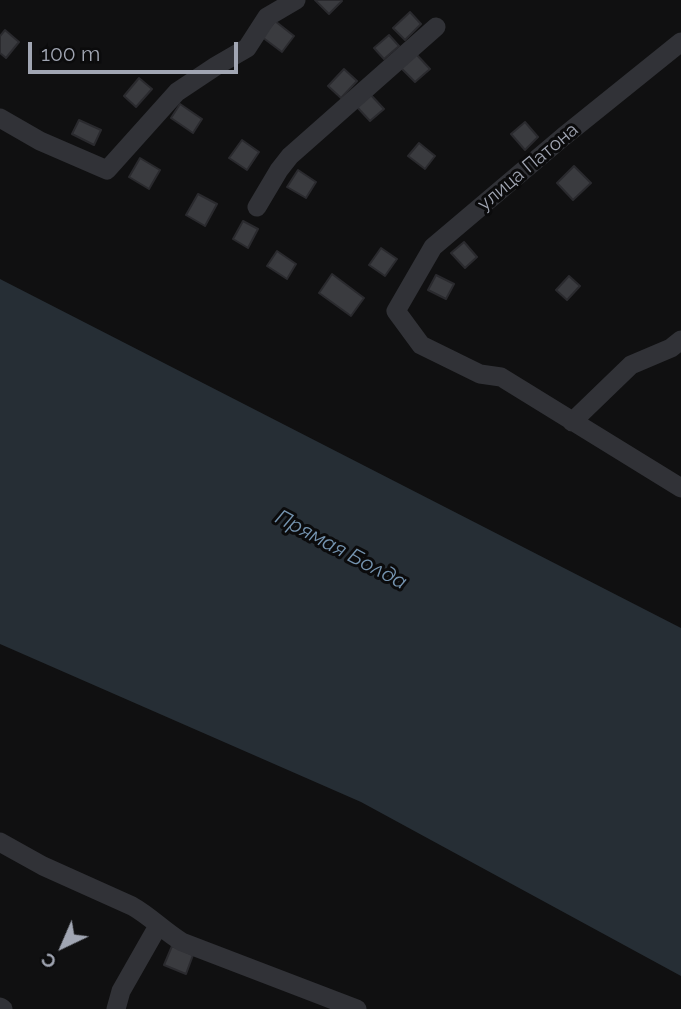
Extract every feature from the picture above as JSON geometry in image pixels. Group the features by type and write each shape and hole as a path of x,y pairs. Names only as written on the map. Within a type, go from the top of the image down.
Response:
{"street":[{"path":"0,118 40,141 107,170 177,92 247,48 267,17 296,0"},
{"path":"257,207 290,156 436,27"},
{"name":"улица Патона","path":"572,422 500,377 480,374 421,345 396,311 433,247 563,137 681,43"},
{"path":"681,340 671,348 631,365 572,422 681,488"},
{"path":"0,842 43,866 132,906 182,942 357,1009"},
{"path":"116,1009 121,992 158,926"}],"water":[{"name":"Прямая Болда","path":"0,279 681,628 681,976 361,802 0,644"}],"building":[{"path":"315,0 341,0 342,1 329,14"},
{"path":"410,12 421,24 405,40 393,28"},
{"path":"275,21 294,36 282,52 262,37"},
{"path":"5,30 19,42 6,58 0,53 0,36"},
{"path":"389,35 399,46 384,59 374,48"},
{"path":"416,54 430,69 415,82 401,68"},
{"path":"344,69 357,81 341,98 328,86"},
{"path":"139,78 152,89 136,107 124,96"},
{"path":"370,94 384,109 370,121 357,107"},
{"path":"180,104 202,119 193,133 171,118"},
{"path":"79,120 101,130 94,145 72,134"},
{"path":"525,122 538,137 525,150 511,134"},
{"path":"242,140 259,152 247,170 229,158"},
{"path":"419,143 435,156 425,169 408,156"},
{"path":"140,158 160,170 149,189 129,177"},
{"path":"574,166 591,183 573,200 557,183"},
{"path":"298,170 316,182 306,198 287,187"},
{"path":"198,194 217,204 205,226 186,215"},
{"path":"243,221 258,229 248,248 233,239"},
{"path":"464,242 477,257 465,268 451,253"},
{"path":"381,248 397,259 385,276 369,265"},
{"path":"277,251 296,264 287,279 267,266"},
{"path":"332,274 364,298 351,316 319,293"},
{"path":"436,275 454,284 446,299 428,290"},
{"path":"569,276 580,286 567,300 556,290"},
{"path":"172,946 193,955 186,974 164,965"}]}
